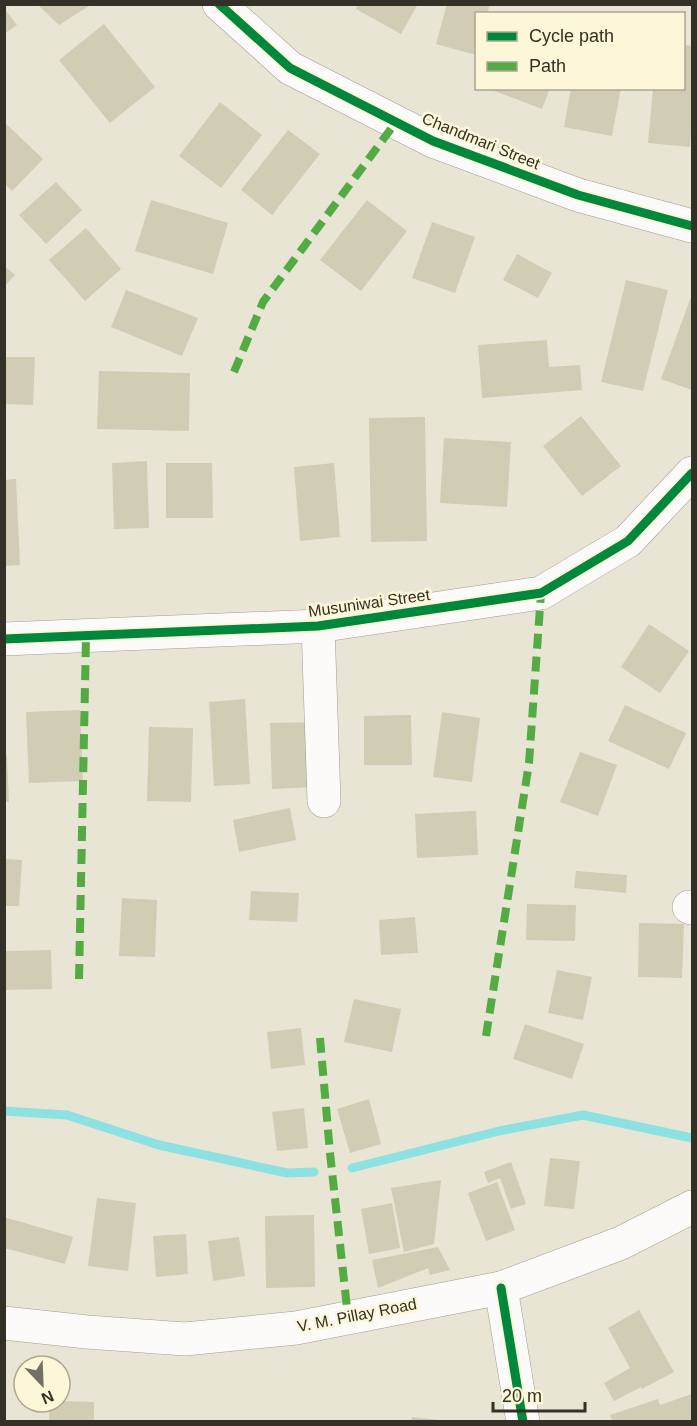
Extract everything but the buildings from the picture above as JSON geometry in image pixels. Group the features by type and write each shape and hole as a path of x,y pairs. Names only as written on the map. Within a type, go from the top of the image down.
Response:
{"street":[{"name":"Chandmari Street","path":"219,4 290,68 433,141 578,195 693,226"},
{"name":"Musuniwai Street","path":"4,639 318,626 541,593 628,541 693,473"},
{"path":"318,626 324,801"},
{"name":"V. M. Pillay Road","path":"4,1323 185,1339 296,1328 501,1288 621,1243 693,1207"},
{"path":"501,1288 524,1422"}],"waterway":[{"path":"4,1111 67,1115 159,1145 287,1173 314,1172"},
{"path":"352,1168 499,1131 583,1115 692,1138"}],"marked path":[{"path":"234,372 263,302 396,122"},
{"path":"486,1036 529,763 541,593"},
{"path":"79,979 86,637"},
{"path":"320,1038 348,1317"}],"cycle path":[{"path":"219,4 290,68 433,141 578,195 692,226"},
{"path":"4,639 318,626 541,593 628,541 692,473"},
{"path":"501,1288 523,1422"}]}
